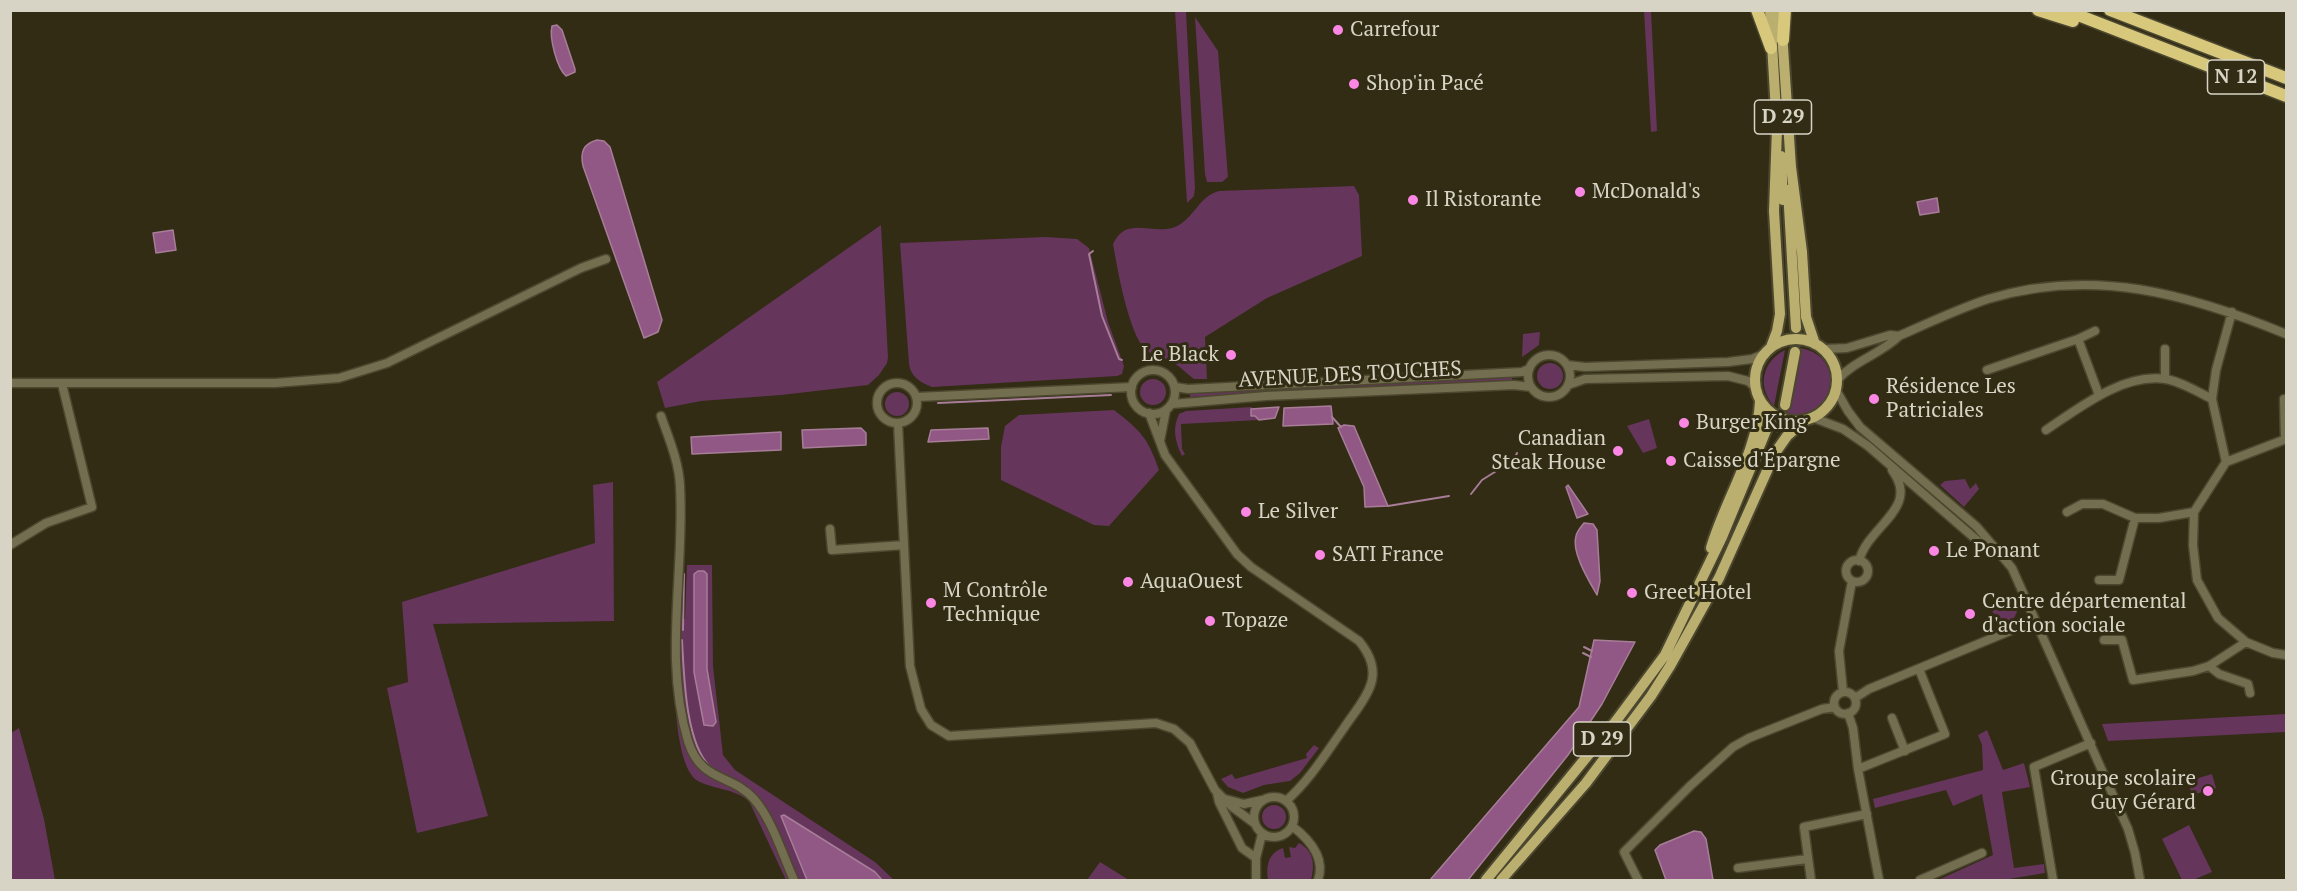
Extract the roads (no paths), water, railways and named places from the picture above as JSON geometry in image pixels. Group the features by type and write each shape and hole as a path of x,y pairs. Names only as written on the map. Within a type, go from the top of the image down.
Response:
{"highway":[{"path":"1757,10 1771,48"},
{"path":"1781,10 1783,40"},
{"path":"2038,10 2186,57"},
{"name":"N 12","path":"2065,10 2286,96"},
{"name":"N 12","path":"2110,10 2286,78"},
{"path":"2129,10 2212,50"}],"main road":[{"name":"D 29","path":"1770,10 1793,328 1781,10"},
{"path":"1701,608 1719,578 1770,461 1787,436 1828,406 1837,385 1833,361 1819,346 1806,317 1802,252 1791,167 1783,40"},
{"name":"D 29","path":"1768,351 1777,331 1780,314 1774,194 1777,129"},
{"path":"1809,419 1791,421 1779,418 1768,411 1760,401 1755,387 1756,369 1768,351 1783,341 1806,340 1819,346"},
{"path":"1782,404 1792,352"},
{"path":"1700,586 1715,535 1760,419 1760,401"},
{"name":"D 29","path":"1486,880 1616,722 1665,655 1700,586 1770,429 1701,608 1670,666 1645,704 1586,783 1501,880"}],"street":[{"path":"10,383 275,383 355,375 387,363 581,268 606,259"},
{"path":"2140,880 2128,829 2012,568 1986,536 1860,427 1848,411 1837,385 1854,364 1893,342 1899,336 1988,299 2056,287 2082,285 2141,289 2177,296 2232,312 2286,334"},
{"path":"2226,462 2212,399 2216,370 2232,312"},
{"path":"1987,370 2078,339 2095,330"},
{"path":"1819,346 1847,348 1890,335 1899,336"},
{"path":"2078,339 2099,395"},
{"path":"2165,349 2165,379"},
{"path":"1755,387 1748,381 1728,376 1585,379 1568,385 1559,394 1549,397 1539,394 1531,387 1528,378 1529,369 1536,360 1546,356 1560,358 1567,364 1585,367 1728,363 1752,358 1768,351"},
{"path":"1567,364 1570,377 1568,385"},
{"name":"AVENUE DES TOUCHES","path":"1175,387 1199,389 1473,375 1522,372 1529,369"},
{"path":"1160,444 1175,387 1169,376 1154,370 1136,379 1132,387 1132,396 1142,410 1149,413 1169,407"},
{"path":"2046,430 2099,395 2134,381 2165,379 2212,399"},
{"path":"10,545 46,523 92,507 62,384"},
{"path":"892,384 903,384 909,387 917,397 918,407 914,416 898,424 887,421 878,411 877,400 880,392 892,384"},
{"name":"AVENUE DES TOUCHES","path":"1169,407 1266,396 1504,386 1531,387"},
{"path":"917,397 1132,387"},
{"path":"2286,399 2284,399 2286,439 2226,462 2194,512 2193,545 2197,580 2218,618 2246,642 2273,653 2286,655"},
{"path":"1149,413 1165,456 1238,554 1251,567 1359,641 1367,651 1373,671 1371,684 1362,701 1301,788 1286,801"},
{"path":"661,416 674,453 680,486 680,563 676,650 679,691 690,748 701,766 754,799 767,820 794,880"},
{"path":"1809,419 1843,429 1998,558 2030,612"},
{"path":"898,424 910,666 921,709 931,725 949,736 1156,723 1174,729 1190,742 1217,792 1224,799 1254,823 1262,834 1283,836 1292,826 1293,812 1286,801 1275,797 1244,804 1224,799"},
{"path":"1859,561 1870,537 1893,514 1901,499 1899,480 1886,463"},
{"path":"2067,512 2082,504 2103,504 2135,518 2159,518 2194,512"},
{"path":"2099,580 2119,580 2135,518"},
{"path":"830,529 832,550 904,544"},
{"path":"1843,692 1839,651 1852,581 1846,573 1850,564 1859,561 1867,565 1868,576 1864,580 1852,581"},
{"path":"1855,698 1869,689 2034,621"},
{"path":"2104,640 2122,640 2133,680 2193,671 2209,666 2246,642"},
{"path":"2209,666 2219,674 2248,684 2250,693"},
{"path":"1858,769 1945,734 1919,669"},
{"path":"1638,880 1624,852 1724,755 1749,738 1822,709 1834,707 1843,714 1848,713 1856,704 1855,698 1850,693 1843,692 1835,697 1834,707"},
{"path":"1848,713 1853,728 1858,769 1879,880"},
{"path":"1892,718 1905,751"},
{"path":"2053,880 2034,767 2091,743"},
{"path":"1217,792 1219,802 1242,848 1256,858"},
{"path":"1254,823 1255,810 1263,800"},
{"path":"1811,880 1804,827 1867,814"},
{"path":"1292,826 1307,838 1316,852 1318,880"},
{"path":"1256,880 1256,858 1262,834"},
{"path":"1920,880 1982,853"},
{"path":"1738,868 1807,859"}],"waterway":[{"path":"1093,251 1089,254 1102,316 1119,359 1122,360"},
{"path":"938,403 1111,395"},
{"path":"1332,417 1341,427"},
{"path":"1471,494 1482,480 1514,460 1517,453"},
{"path":"1388,506 1449,496"},
{"path":"683,630 684,574"},
{"path":"682,640 687,707 695,741 710,767 726,776"},
{"path":"1584,647 1592,651"},
{"path":"1583,653 1591,657"}],"tunnel":[{"path":"1795,352 1796,328"},
{"path":"1773,431 1785,405"}],"place":[{"name":"Carrefour","path":"1338,30"},
{"name":"Shop'in Pacé","path":"1354,84"},
{"name":"McDonald's","path":"1580,192"},
{"name":"Il Ristorante","path":"1413,200"},
{"name":"Le Black","path":"1231,355"},
{"name":"Résidence Les Patriciales","path":"1874,399"},
{"name":"Burger King","path":"1684,423"},
{"name":"Canadian Steak House","path":"1618,451"},
{"name":"Caisse d'Épargne","path":"1671,461"},
{"name":"Le Silver","path":"1246,512"},
{"name":"Le Ponant","path":"1934,551"},
{"name":"SATI France","path":"1320,555"},
{"name":"AquaOuest","path":"1128,582"},
{"name":"Greet Hotel","path":"1632,593"},
{"name":"M Contrôle Technique","path":"931,603"},
{"name":"Centre départemental d'action sociale","path":"1970,614"},
{"name":"Topaze","path":"1210,621"},
{"name":"Groupe scolaire Guy Gérard","path":"2208,791"}]}
